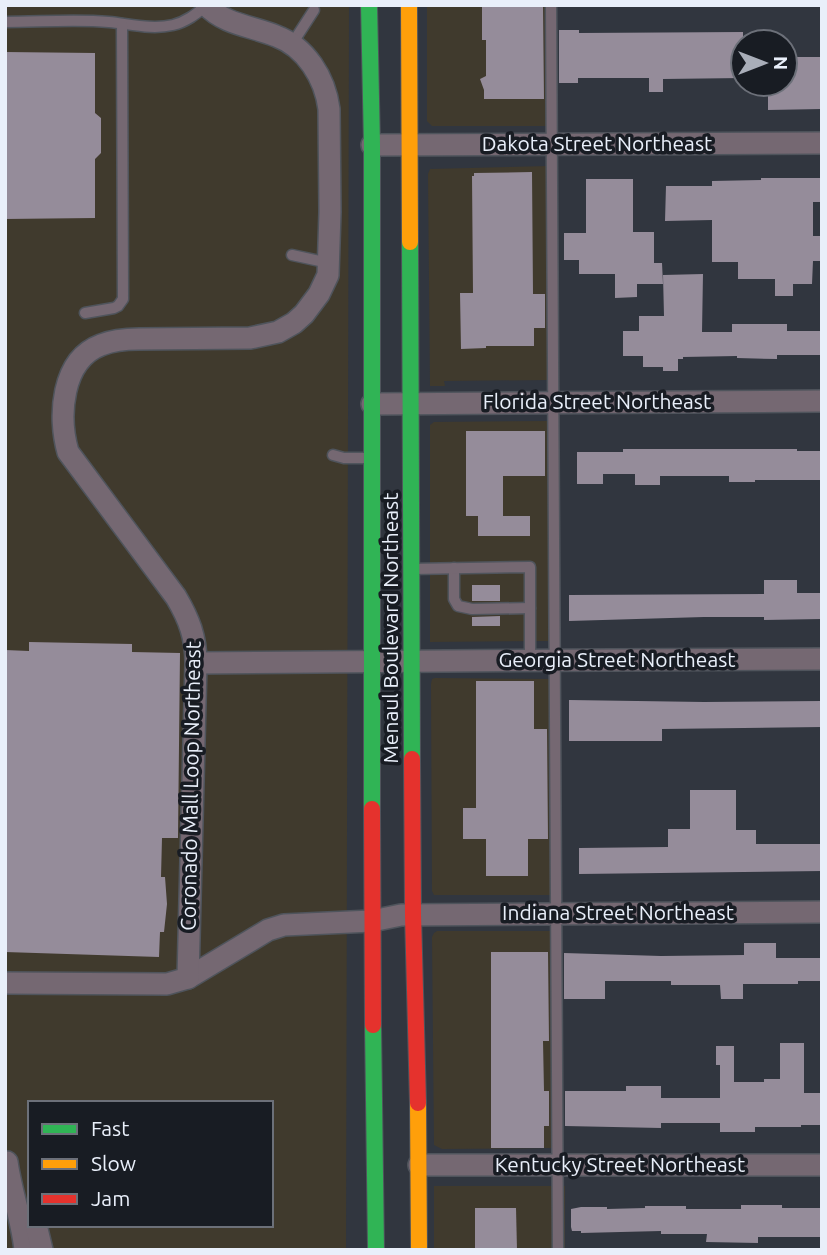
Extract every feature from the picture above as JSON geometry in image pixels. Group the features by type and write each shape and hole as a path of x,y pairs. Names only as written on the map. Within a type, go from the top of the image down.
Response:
{"main road":[{"name":"Menaul Boulevard Northeast","path":"369,5 372,145 371,663 376,1250"},
{"name":"Menaul Boulevard Northeast","path":"409,5 414,915 411,1165 419,1250"},
{"path":"375,1064 391,1095"}],"street":[{"name":"Coronado Mall Loop Northeast","path":"188,978 196,663 191,626 176,597 68,452 63,407 69,380 81,359 100,345 139,339 250,338 278,332 294,323 313,303 324,284 329,263 330,125 327,98 320,77 292,44 277,36 220,17 206,6"},
{"name":"Dakota Street Northeast","path":"372,145 822,143"},
{"name":"Florida Street Northeast","path":"372,404 822,401"},
{"name":"Georgia Street Northeast","path":"196,663 822,659"},
{"name":"Indiana Street Northeast","path":"188,978 275,927 303,923 372,922 392,916 414,915 822,912"},
{"path":"5,983 167,984 188,978"},
{"path":"6,1160 28,1203"},
{"path":"6,1160 10,1186 23,1230 25,1250"},
{"name":"Kentucky Street Northeast","path":"411,1165 822,1165"},
{"path":"36,1227 42,1250"}],"lane":[{"path":"551,5 558,1250"},
{"path":"5,22 107,22 170,26 186,20 206,6"},
{"path":"292,44 314,10"},
{"path":"85,313 114,308 122,299 122,24"},
{"path":"292,255 329,263"},
{"path":"333,455 344,458 372,458"},
{"path":"412,569 530,567 530,660"},
{"path":"454,568 454,599 458,606 472,609 530,608"}],"shaded area":[{"path":"5,5 349,5 346,1250 5,1250"},
{"path":"427,5 546,5 546,126 432,126 427,121"},
{"path":"549,166 548,380 444,381 445,386 430,386 430,169"},
{"path":"549,421 551,641 430,642 430,425 434,422"},
{"path":"435,678 551,679 552,895 434,895 431,684"},
{"path":"437,931 554,931 552,1148 442,1149 434,1145 432,937"},
{"path":"434,1186 565,1186 565,1250 434,1250"}],"building":[{"path":"482,5 543,5 544,99 484,99 480,79 486,76"},
{"path":"559,30 579,30 579,33 729,32 729,78 663,79 663,92 649,92 649,78 578,78 578,83 559,83"},
{"path":"5,52 95,53 95,113 101,118 101,153 95,159 95,218 5,219"},
{"path":"799,57 822,57 822,109 768,110 768,98 799,98"},
{"path":"532,172 533,294 545,294 545,328 534,328 534,346 461,349 460,293 473,293 472,176 474,173"},
{"path":"822,178 822,202 813,202 813,236 822,236 822,261 813,261 812,284 793,284 793,296 775,296 775,279 738,279 738,262 712,262 712,220 665,221 666,186 712,186 712,181"},
{"path":"586,179 633,179 633,232 654,232 654,263 662,263 663,284 637,284 637,297 615,298 615,274 579,274 579,260 564,260 564,233 586,233"},
{"path":"703,274 702,332 732,332 732,324 787,324 787,331 822,331 822,355 777,355 777,359 737,356 683,357 678,359 678,371 663,371 663,367 643,367 643,356 623,356 623,331 639,331 639,316 664,316 663,275"},
{"path":"466,431 545,431 545,476 503,476 503,516 530,516 530,536 478,536 478,516 466,516"},
{"path":"623,449 822,451 822,480 729,482 729,476 660,476 660,485 635,485 635,474 603,474 603,484 577,484 577,452 623,452"},
{"path":"764,580 797,580 797,593 822,593 822,619 704,617 569,621 569,595 764,594"},
{"path":"472,585 500,585 500,601 472,601"},
{"path":"500,616 500,626 472,626 472,617"},
{"path":"29,642 132,644 132,652 180,653 178,838 162,838 161,877 165,877 167,904 164,932 160,932 159,957 5,952 5,650 29,651"},
{"path":"476,681 534,681 534,729 547,729 548,839 528,839 528,876 486,876 486,839 463,839 463,808 476,808"},
{"path":"569,700 822,701 822,727 662,729 662,741 569,741"},
{"path":"690,790 736,790 736,830 756,830 756,844 822,844 822,871 579,874 579,848 668,847 668,829 690,829"},
{"path":"744,943 776,943 776,958 822,958 822,981 743,984 743,999 721,999 720,985 671,985 671,981 605,981 605,999 564,999 564,953 744,955"},
{"path":"491,952 548,952 549,1041 543,1041 544,1091 549,1091 549,1126 544,1126 544,1148 491,1148"},
{"path":"780,1043 804,1043 804,1093 822,1093 822,1125 755,1127 755,1132 720,1132 720,1123 661,1123 661,1128 565,1126 565,1091 626,1091 626,1086 661,1086 661,1098 720,1098 720,1065 716,1065 716,1046 734,1046 734,1082 780,1079"},
{"path":"741,1205 822,1208 822,1237 758,1237 758,1243 706,1242 707,1234 661,1234 661,1231 581,1233 572,1231 571,1227 571,1209 581,1207 607,1209 686,1206 686,1209 741,1209"},
{"path":"475,1208 516,1208 517,1250 475,1250"}],"traffic: fast":[{"path":"369,5 372,145 372,809"},
{"path":"410,242 412,759"},
{"path":"373,1025 376,1250"}],"traffic: slow":[{"path":"409,5 410,242"},
{"path":"418,1103 419,1250"}],"traffic: jam":[{"path":"412,759 418,1103"},
{"path":"372,809 373,1025"}]}
